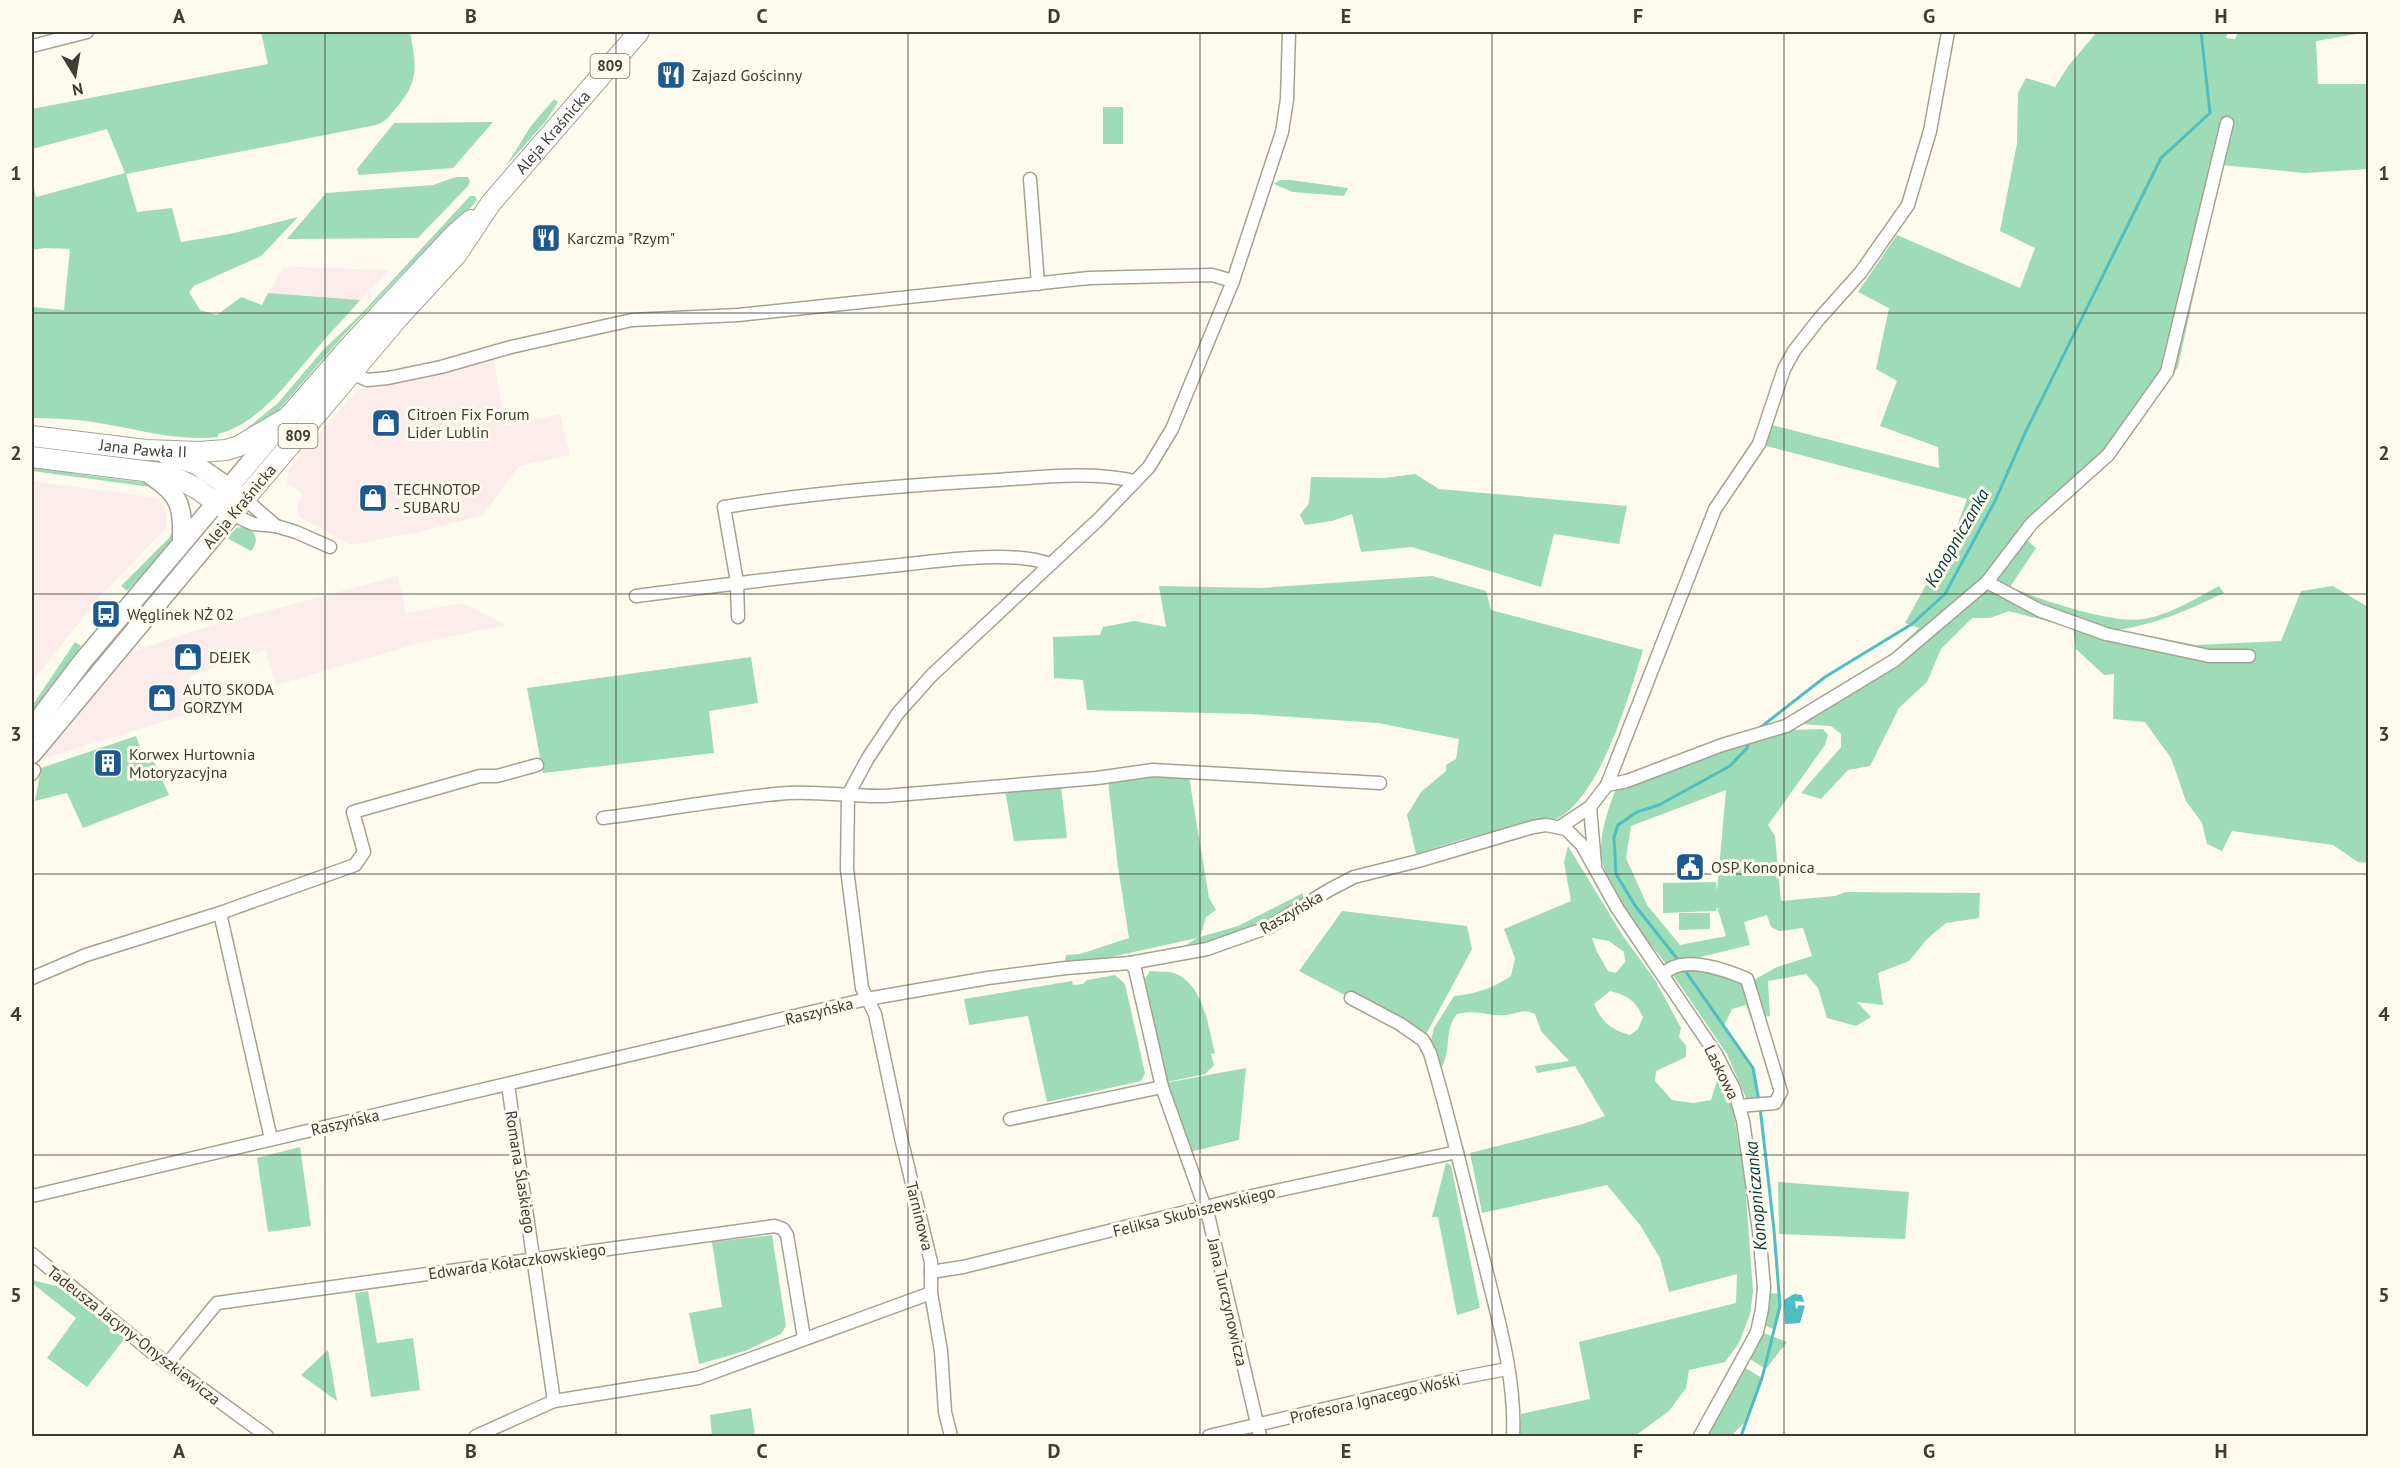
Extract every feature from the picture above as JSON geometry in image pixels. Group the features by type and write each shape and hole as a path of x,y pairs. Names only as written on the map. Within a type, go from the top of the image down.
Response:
{"main road":[{"name":"Aleja Kraśnicka","path":"32,767 239,506 457,254 491,203 639,32"},
{"name":"Aleja Kraśnicka","path":"32,728 81,662 350,346 454,234 491,203"},
{"path":"146,450 199,452 226,450 253,439 288,417"},
{"name":"Jana Pawła II","path":"32,436 146,450 188,461 229,487 239,506"},
{"name":"Jana Pawła II","path":"32,457 144,470 177,477 216,502 239,506"},
{"path":"144,470 170,489 177,498 182,519 183,542"}],"street":[{"path":"32,46 87,32"},
{"path":"848,795 868,758 898,713 932,675 1099,519 1149,467 1172,429 1233,281 1267,183 1282,132 1287,99 1289,32"},
{"path":"1560,827 1590,807 1607,785 1716,509 1759,444 1784,369 1794,351 1861,272 1908,205 1930,131 1948,32"},
{"path":"1607,785 1627,781 1786,726 1895,660 1987,582 2032,523 2108,455 2167,372 2227,123"},
{"path":"1030,179 1038,284"},
{"path":"352,374 367,380 441,368 522,344 632,320 738,315 1089,278 1212,275 1233,281"},
{"path":"738,617 736,582 724,507 840,492 969,481 1043,477 1107,477 1135,481"},
{"path":"239,506 253,524 276,526"},
{"path":"239,506 276,526 330,547"},
{"path":"636,596 736,582 942,560 1023,559 1039,560 1049,564"},
{"path":"1987,582 2039,610 2106,634 2209,656 2249,656"},
{"path":"32,978 86,955 220,913 355,865 364,852 353,812 480,776 497,776 537,765"},
{"path":"603,818 788,793 885,796 1097,778 1153,770 1380,783"},
{"name":"Tarninowa","path":"848,795 846,810 848,881 862,988 875,1014 901,1138 932,1262 931,1293 941,1351 945,1412 951,1437"},
{"name":"Laskowa","path":"1590,807 1596,868"},
{"name":"Raszyńska","path":"32,1196 867,999 1029,972 1130,963 1208,949 1277,923 1354,877 1418,861 1533,827 1560,827"},
{"name":"Laskowa","path":"1560,827 1566,829 1577,839 1596,868 1617,908 1664,975 1722,1065 1734,1089 1739,1106 1758,1219 1764,1287 1762,1309 1757,1332 1700,1437"},
{"path":"220,913 271,1139"},
{"name":"Jana Turczynowicza","path":"1130,963 1135,969 1162,1087 1206,1207 1258,1431"},
{"path":"1664,975 1666,971 1688,963 1721,968 1746,978 1781,1092 1775,1103 1739,1106"},
{"path":"1351,998 1400,1024 1423,1040 1433,1064 1499,1324 1514,1413 1513,1437"},
{"name":"Romana Ślaskiego","path":"508,1085 555,1401"},
{"path":"1010,1119 1162,1087"},
{"name":"Feliksa Skubiszewskiego","path":"931,1272 975,1264 1206,1207 1457,1152"},
{"name":"Edwarda Kołaczkowskiego","path":"168,1363 217,1303 775,1226 783,1229 787,1234 804,1338"},
{"name":"Tadeusza Jacyny-Onyszkiewicza","path":"32,1254 168,1363 267,1437"},
{"path":"476,1437 555,1401 698,1378 931,1293"},
{"name":"Profesora Ignacego Wośki","path":"1209,1437 1258,1431 1444,1381 1507,1369"}],"shaded area":[{"path":"283,268 390,270 360,300 268,293"},
{"path":"493,356 505,426 560,414 570,455 519,466 483,515 419,532 350,545 297,515 303,494 287,484 288,470 357,390"},
{"path":"32,481 158,498 166,512 167,520 166,528 96,601 32,682"},
{"path":"398,576 406,613 461,603 506,625 419,643 276,685 265,650 189,676 207,708 39,760 131,652 190,632"}],"green space":[{"path":"261,32 410,32 415,63 410,89 385,120 376,125 126,174 137,212 172,208 181,242 230,234 298,217 261,256 194,286 189,292 200,310 217,315 241,297 262,305 268,293 360,300 274,398 248,420 218,434 218,437 187,438 85,421 32,418 32,307 64,310 70,249 32,250 32,178 36,197 125,173 107,129 32,149 32,109 268,64"},
{"path":"2097,32 2228,32 2226,38 2235,39 2238,32 2368,32 2316,41 2318,84 2368,84 2368,169 2305,173 2222,165 2178,367 2118,452 2039,523 2028,541 2036,548 2010,587 2076,610 2130,620 2163,614 2219,586 2224,593 2172,616 2117,630 2196,645 2281,641 2301,591 2333,586 2368,607 2368,863 2358,862 2333,845 2232,831 2222,851 2207,844 2202,823 2186,801 2171,758 2145,722 2113,719 2114,674 2104,675 2076,649 2073,628 2009,611 1990,618 1972,618 1941,649 1927,682 1899,708 1870,766 1848,770 1821,799 1801,793 1841,747 1841,734 1831,726 1800,724 1891,670 1898,648 1919,628 1905,623 1954,534 1967,499 1763,445 1772,425 1939,468 1938,447 1880,426 1897,381 1876,369 1889,308 1858,292 1897,235 2020,288 2035,248 2000,231 2017,143 2018,93 2026,78 2055,87 2069,65"},
{"path":"554,99 558,102 546,121 506,166 531,126"},
{"path":"1103,107 1123,107 1123,144 1103,144"},
{"path":"493,122 453,168 359,175 357,169 394,123"},
{"path":"456,177 468,177 470,181 468,186 418,238 287,239 326,193 433,185"},
{"path":"1280,180 1348,188 1344,196 1293,192 1274,184"},
{"path":"470,196 475,196 477,200 466,213 423,252 342,337 277,412 235,438 278,403 323,350 361,314"},
{"path":"32,464 77,474 155,484 168,502 151,487 32,471"},
{"path":"1415,474 1439,489 1627,506 1619,544 1554,534 1541,587 1412,547 1361,552 1352,514 1332,521 1305,525 1300,515 1309,503 1311,477 1384,478"},
{"path":"236,528 251,530 255,536 254,547 251,551 227,538"},
{"path":"174,529 168,547 156,563 127,591 121,586 169,538"},
{"path":"1432,576 1486,591 1491,610 1643,650 1613,740 1602,763 1577,803 1562,816 1545,822 1452,842 1416,854 1407,815 1421,792 1446,771 1446,765 1456,759 1459,739 1378,723 1250,714 1087,710 1083,680 1054,678 1053,637 1100,635 1103,627 1134,621 1166,627 1159,586 1260,588"},
{"path":"75,642 81,646 32,718 32,706"},
{"path":"751,657 758,703 709,711 714,753 543,773 527,688"},
{"path":"1823,729 1828,735 1825,745 1768,825 1775,836 1781,901 1835,896 1846,892 1980,893 1979,918 1946,923 1927,939 1909,961 1878,973 1883,1005 1857,1002 1871,1017 1856,1026 1827,1018 1818,988 1806,974 1768,981 1770,1016 1751,1019 1746,1005 1732,1009 1724,1026 1753,1068 1758,1098 1746,1098 1727,1054 1673,975 1682,971 1700,970 1745,985 1777,967 1812,956 1803,928 1779,931 1771,927 1767,915 1744,922 1750,945 1667,965 1626,910 1608,878 1601,850 1602,835 1615,791 1742,743 1791,730","holes":["1726,790 1717,891 1716,882 1663,883 1663,913 1716,911 1717,907 1726,936 1680,945 1647,905 1626,858 1631,826"]},
{"path":"136,736 145,761 153,759 169,795 83,828 67,793 35,801 41,768"},
{"path":"1139,775 1189,777 1209,898 1216,910 1206,917 1200,937 1238,926 1303,893 1303,901 1259,927 1177,951 1197,938 1102,959 1065,962 1066,955 1080,954 1129,938 1108,781"},
{"path":"1061,786 1067,838 1014,841 1005,790"},
{"path":"1568,846 1623,936 1655,980 1681,1028 1679,1037 1686,1046 1686,1057 1656,1071 1655,1081 1672,1100 1693,1103 1711,1100 1719,1074 1726,1079 1745,1181 1753,1292 1750,1314 1739,1343 1725,1362 1689,1370 1686,1388 1669,1411 1635,1436 1519,1436 1521,1414 1590,1399 1579,1342 1736,1303 1737,1274 1669,1292 1660,1258 1640,1225 1607,1185 1482,1213 1470,1153 1583,1124 1605,1116 1575,1066 1537,1073 1535,1066 1569,1061 1541,1031 1535,1014 1531,1012 1500,1015 1472,1012 1457,1014 1450,1028 1446,1056 1439,1072 1430,1044 1434,1028 1454,996 1484,990 1511,976 1515,958 1504,929 1571,901 1564,862","holes":["1592,938 1609,941 1624,952 1625,962 1616,973 1608,971","1610,991 1630,999 1643,1017 1638,1029 1630,1035 1617,1031 1608,1024 1600,1016 1594,1004"]},
{"path":"1342,911 1467,926 1472,949 1423,1040 1400,1024 1299,971"},
{"path":"1679,913 1710,913 1710,929 1679,930"},
{"path":"1150,971 1174,973 1192,986 1198,996 1207,1019 1215,1053 1211,1054 1214,1065 1205,1074 1167,1082 1145,979"},
{"path":"1115,975 1125,984 1145,1073 1141,1081 1047,1102 1028,1016 969,1025 964,999 1072,981 1073,985 1083,984 1087,980"},
{"path":"1246,1068 1239,1140 1190,1152 1165,1083"},
{"path":"300,1147 311,1226 268,1232 257,1158"},
{"path":"1446,1163 1451,1165 1480,1308 1457,1315 1438,1217 1432,1217"},
{"path":"1778,1182 1909,1192 1905,1239 1779,1234"},
{"path":"772,1235 786,1326 781,1334 745,1351 699,1364 689,1313 722,1307 712,1242"},
{"path":"32,1280 60,1287 125,1338 87,1387 47,1358 76,1318 32,1283"},
{"path":"368,1291 377,1343 413,1338 420,1390 371,1397 355,1293"},
{"path":"1769,1293 1780,1294 1775,1330 1764,1325"},
{"path":"1761,1332 1787,1342 1766,1369 1750,1359"},
{"path":"328,1350 337,1401 301,1375"},
{"path":"1744,1367 1762,1378 1746,1421 1731,1436 1705,1435"},
{"path":"751,1408 755,1436 712,1436 710,1415"}],"water":[{"path":"1794,1294 1802,1295 1804,1302 1795,1301 1796,1309 1799,1305 1805,1306 1800,1323 1785,1324 1784,1300"}],"waterway":[{"name":"Konopniczanka","path":"1757,730 1825,677 1912,624 1945,594 1995,501 2025,433 2161,158 2210,113 2201,32"},
{"name":"Konopniczanka","path":"1679,961 1636,907 1616,874 1614,837 1618,825 1637,812 1659,805 1730,766 1747,748 1750,740"},
{"name":"Konopniczanka","path":"1684,969 1753,1068 1759,1101"},
{"name":"Konopniczanka","path":"1741,1436 1762,1378 1780,1306 1760,1107"}],"place":[{"name":"Zajazd Gościnny","path":"671,75"},
{"name":"Karczma \"Rzym\"","path":"546,238"},
{"name":"Citroen Fix Forum Lider Lublin","path":"386,423"},
{"name":"TECHNOTOP - SUBARU","path":"373,498"},
{"name":"Węglinek NŻ 02","path":"106,614"},
{"name":"DEJEK","path":"188,657"},
{"name":"AUTO SKODA GORZYM","path":"162,698"},
{"name":"Korwex Hurtownia Motoryzacyjna","path":"108,763"},
{"name":"OSP Konopnica","path":"1690,867"}]}
